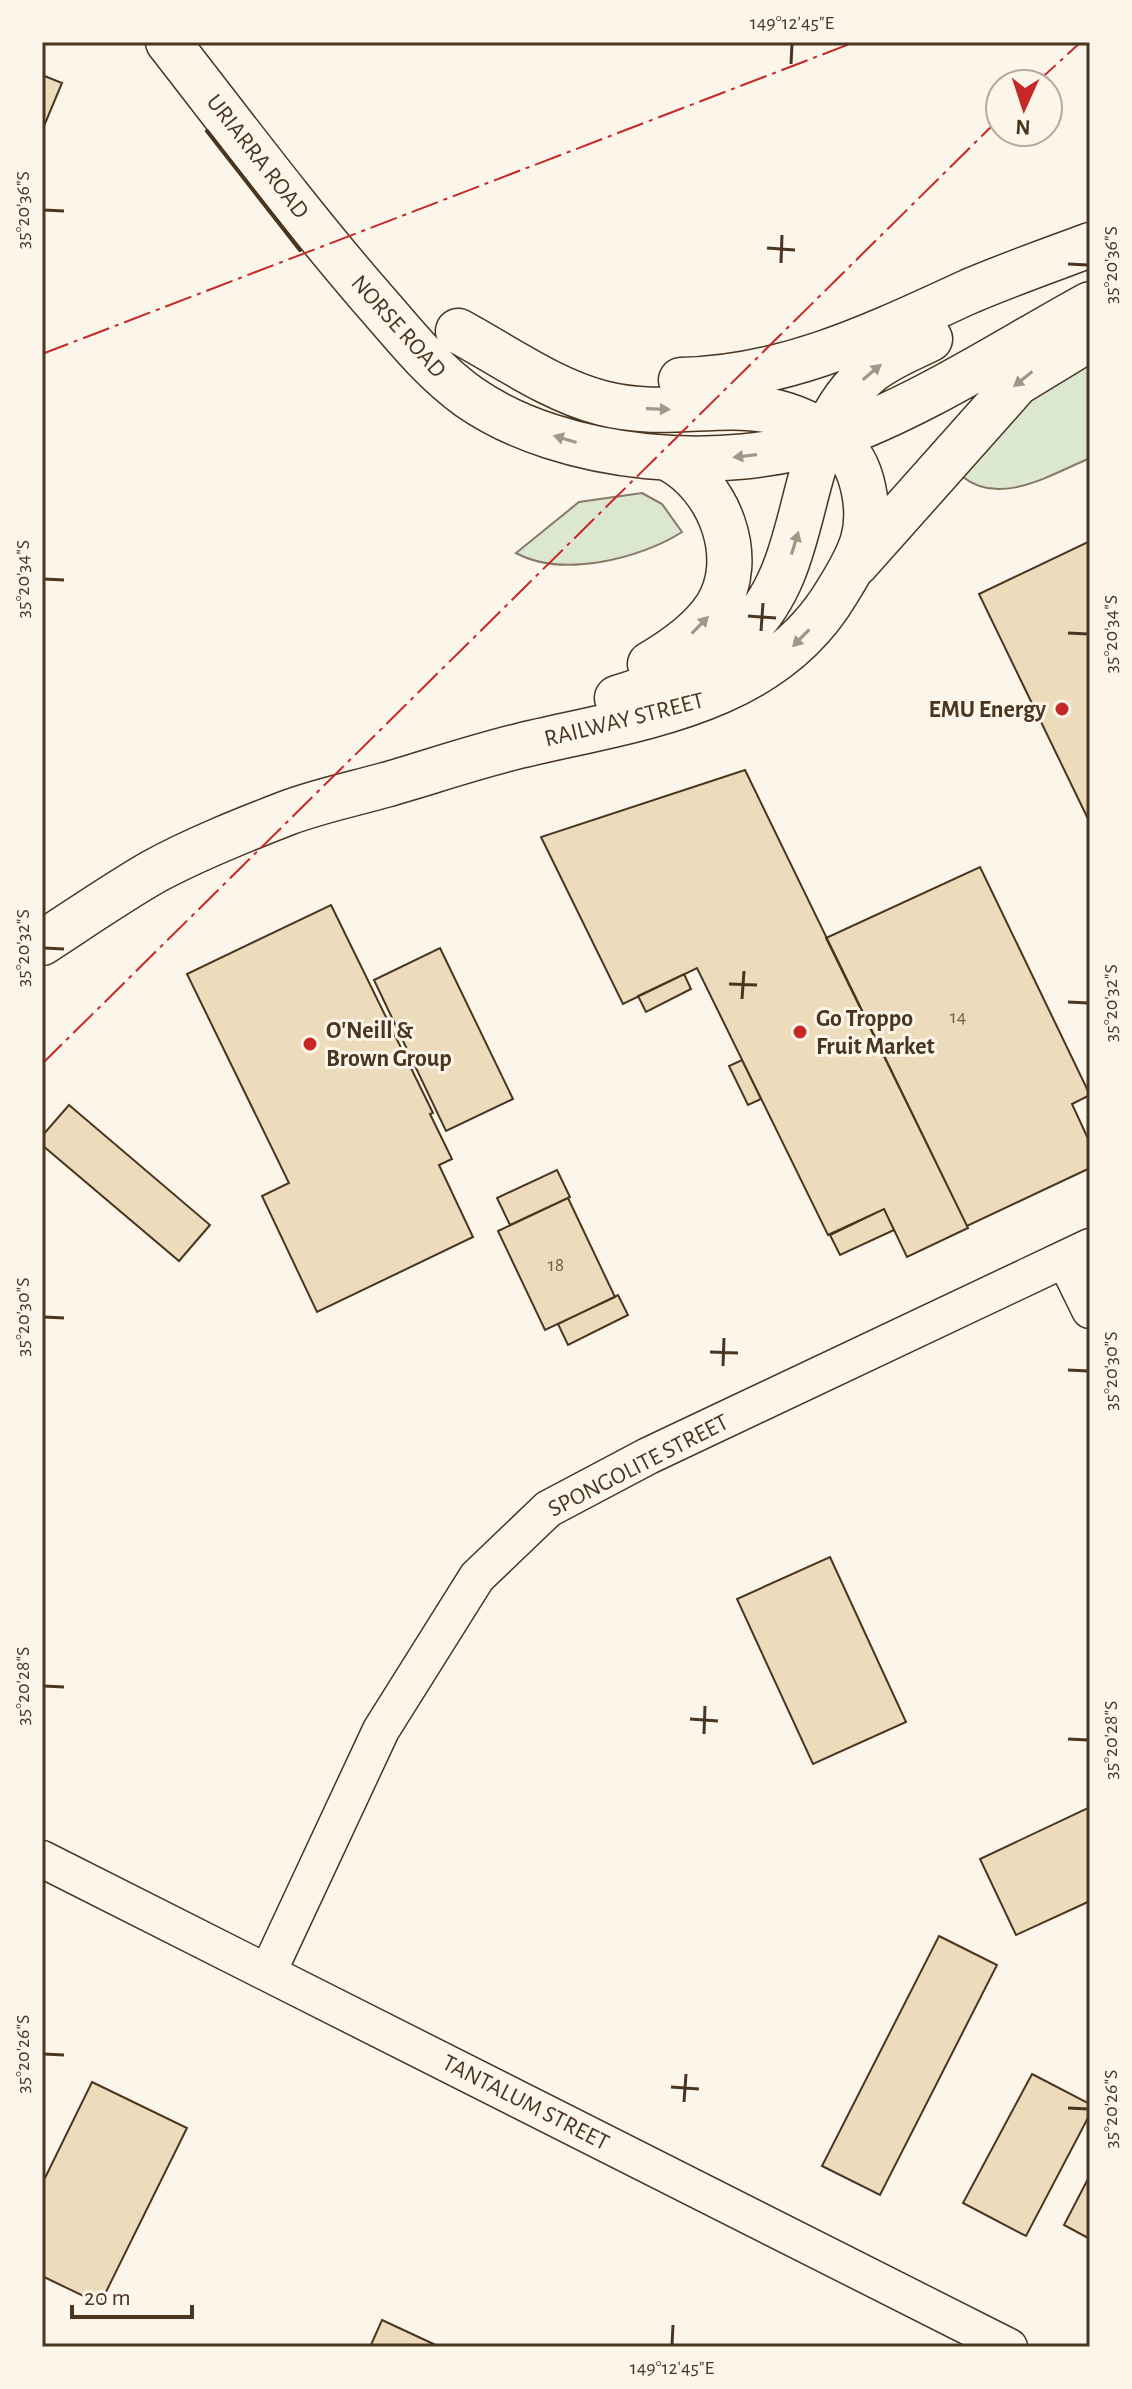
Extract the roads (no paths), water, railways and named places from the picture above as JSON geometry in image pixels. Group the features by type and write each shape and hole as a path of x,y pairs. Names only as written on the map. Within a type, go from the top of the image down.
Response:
{"main road":[{"name":"URIARRA ROAD","path":"168,42 348,270"},
{"name":"NORSE ROAD","path":"348,270 458,331 541,363 608,376 666,380 734,377 821,356 1001,278 1090,245"},
{"name":"RAILWAY STREET","path":"566,714 672,678 743,634 783,577 825,437 857,385 884,362 1090,254"},
{"name":"NORSE ROAD","path":"348,270 431,366 471,398 559,437 616,452 669,459 749,455 825,437 901,407 1090,304"},
{"name":"RAILWAY STREET","path":"42,943 155,871 290,812 479,756 692,705 727,691 764,670 794,646 822,615 847,575 865,533 865,503 854,461 825,437 796,417 764,408 659,409 601,402 570,391 458,331"},
{"path":"847,575 1017,383 1090,338"},
{"name":"RAILWAY STREET","path":"479,756 566,714 685,641 715,609 729,566 720,518 704,486 669,459"}],"street":[{"path":"1078,1253 1090,1310"},
{"name":"SPONGOLITE STREET","path":"268,1972 381,1730 477,1577 548,1509 648,1456 1078,1253"},
{"name":"TANTALUM STREET","path":"42,1859 1009,2347"}],"place":[{"name":"EMU Energy","path":"1062,709"},
{"name":"Go Troppo Fruit Market","path":"800,1032"},
{"name":"O'Neill & Brown Group","path":"310,1044"}]}
